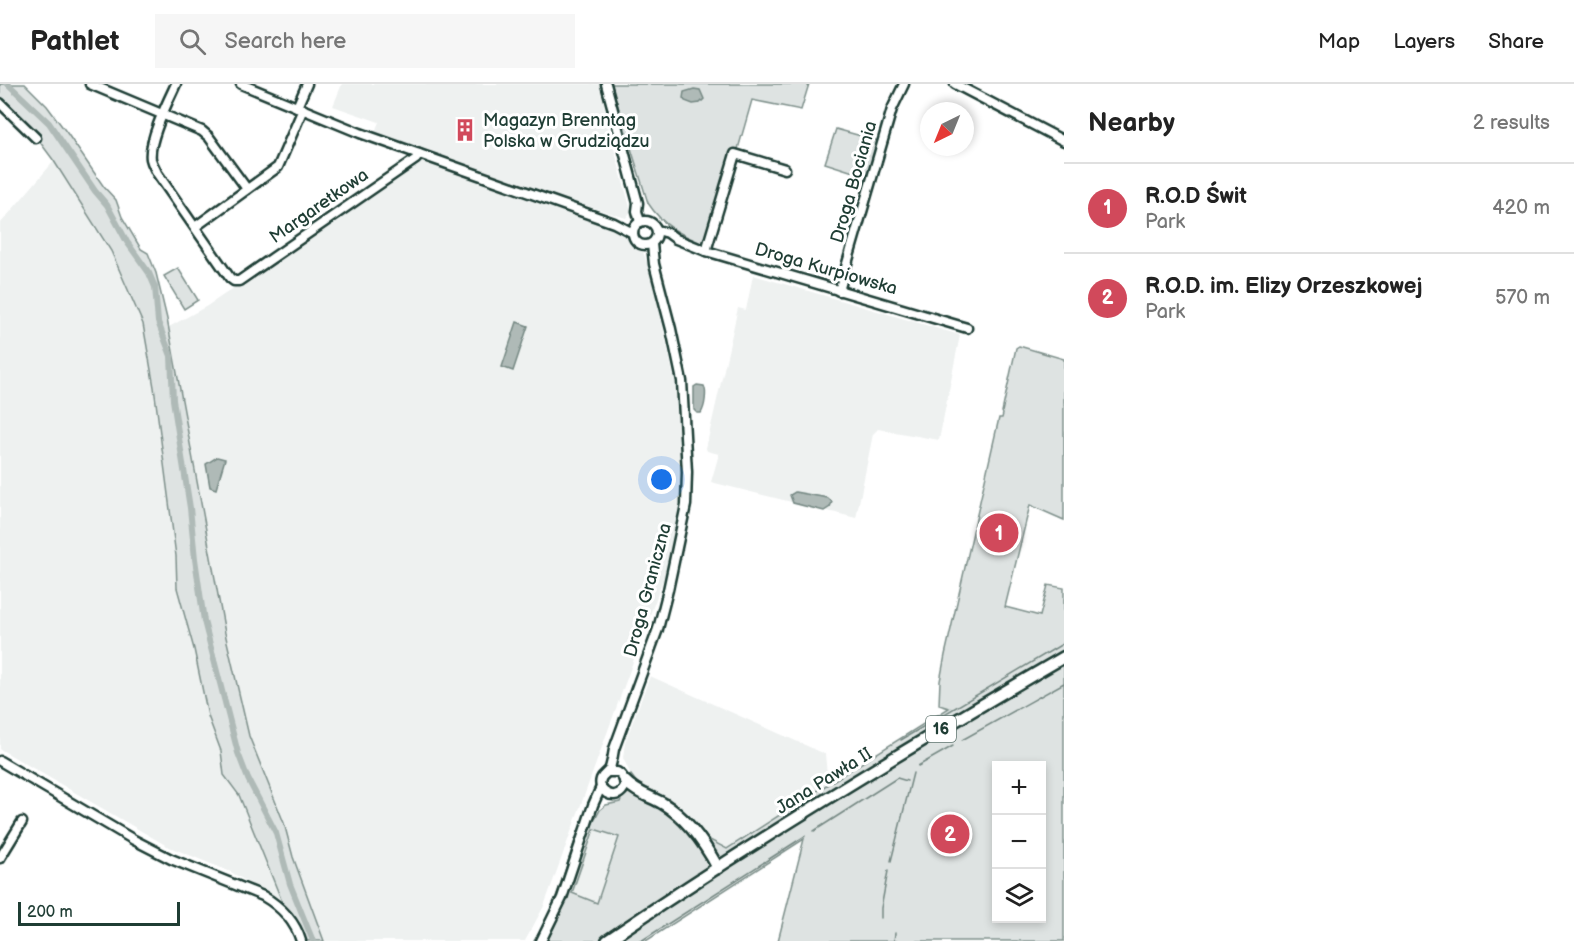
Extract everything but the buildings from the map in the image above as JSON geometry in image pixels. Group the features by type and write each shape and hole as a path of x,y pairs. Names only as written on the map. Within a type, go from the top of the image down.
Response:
{"main road":[{"name":"Jana Pawła II","path":"607,941 872,770 1064,657"},
{"path":"619,785 669,808 702,843 718,868"},
{"path":"688,827 706,863 705,871 700,879"}],"street":[{"path":"90,84 202,131 209,136 247,189"},
{"path":"176,84 163,114 151,157 157,173 195,227 278,167 307,84"},
{"path":"247,85 360,133 614,223 638,226 653,224 658,233 649,245 638,243 633,237 638,226 643,210 638,203 606,84"},
{"name":"Droga Bociania","path":"839,291 892,109 904,84"},
{"path":"956,84 1064,141"},
{"path":"0,103 36,138"},
{"name":"Margaretkowa","path":"195,227 230,278 239,281 416,159 419,154"},
{"path":"706,251 735,154 784,168"},
{"name":"Droga Kurpiowska","path":"658,233 668,239 676,239 706,251 967,328"},
{"name":"Droga Graniczna","path":"601,787 602,776 608,772 663,609 682,527 686,497 687,472 682,387 671,329 649,245"},
{"name":"Droga Graniczna","path":"617,743 619,785"},
{"path":"0,761 134,840 171,859 263,896 276,904 294,925 302,941"},
{"path":"608,772 614,771 619,785"},
{"path":"601,787 606,794 619,785"},
{"path":"590,816 605,797 619,785"},
{"path":"541,941 562,898 601,787"},
{"path":"0,858 22,822"}],"shaded area":[{"path":"0,84 25,84 47,106 104,187 116,200 122,217 141,249 148,253 156,273 167,319 225,633 249,736 284,823 293,857 324,941 305,941 283,904 239,795 224,775 221,751 208,716 194,649 177,588 176,556 154,387 143,324 111,251 54,161 31,130 0,97"},
{"path":"342,84 600,84 608,126 631,211 626,218 522,186 375,132 379,122 333,106"},
{"path":"611,84 809,84 801,110 752,100 710,247 683,235 668,225 648,203"},
{"path":"700,90 704,99 700,103 693,104 683,98 684,92"},
{"path":"836,129 879,141 869,177 825,163"},
{"path":"54,161 111,251 143,325 154,387 176,556 177,588 194,649 208,716 221,751 224,775 239,795 283,904 231,872 167,846 0,749 0,224"},
{"path":"423,161 627,234 632,244 643,252 651,273 680,405 682,484 678,520 669,563 544,906 525,941 324,941 293,857 284,823 249,736 225,633 169,327 207,306"},
{"path":"178,268 198,300 184,309 164,276"},
{"path":"753,275 960,335 939,440 878,429 873,434 856,518 711,482 719,454 707,451 706,448 738,308 746,310"},
{"path":"517,322 528,326 513,371 502,367"},
{"path":"1019,346 1064,359 1064,520 1030,505 1005,607 1040,616 1048,585 1064,588 1064,941 778,941 804,839 646,941 547,941 561,912 592,825 600,810 606,805 620,802 631,775 637,783 669,799 688,815 706,838 727,849 949,708 939,705 940,681 1016,348","holes":["594,829 619,837 597,903 572,893"]},
{"path":"704,386 705,389 704,407 701,413 694,410 694,387"},
{"path":"217,457 225,459 216,489 210,487 206,464"},
{"path":"795,492 828,498 832,502 830,507 824,511 793,503 790,495"},
{"path":"650,676 825,754 828,784 727,849 706,838 688,815 669,799 637,783 623,758 625,742"},
{"path":"594,829 620,838 597,903 571,894"}],"waterway":[{"path":"8,84 49,123 107,205 127,242 149,273 155,287 158,322 171,356 173,400 190,508 204,621 238,753 248,779 276,833 290,884 313,941"},
{"path":"901,740 1064,643"},
{"path":"962,740 1064,683"},
{"path":"918,766 953,746"},
{"path":"891,861 913,773"},
{"path":"814,831 897,778 907,781"},
{"path":"534,941 555,900 580,827"},
{"path":"641,941 805,836"},
{"path":"881,918 888,871"},
{"path":"894,941 895,933"}],"place":[{"name":"Magazyn Brenntag Polska w Grudziądzu","path":"465,130"},
{"name":"R.O.D Świt","path":"999,533"},
{"name":"R.O.D. im. Elizy Orzeszkowej","path":"950,834"}]}
